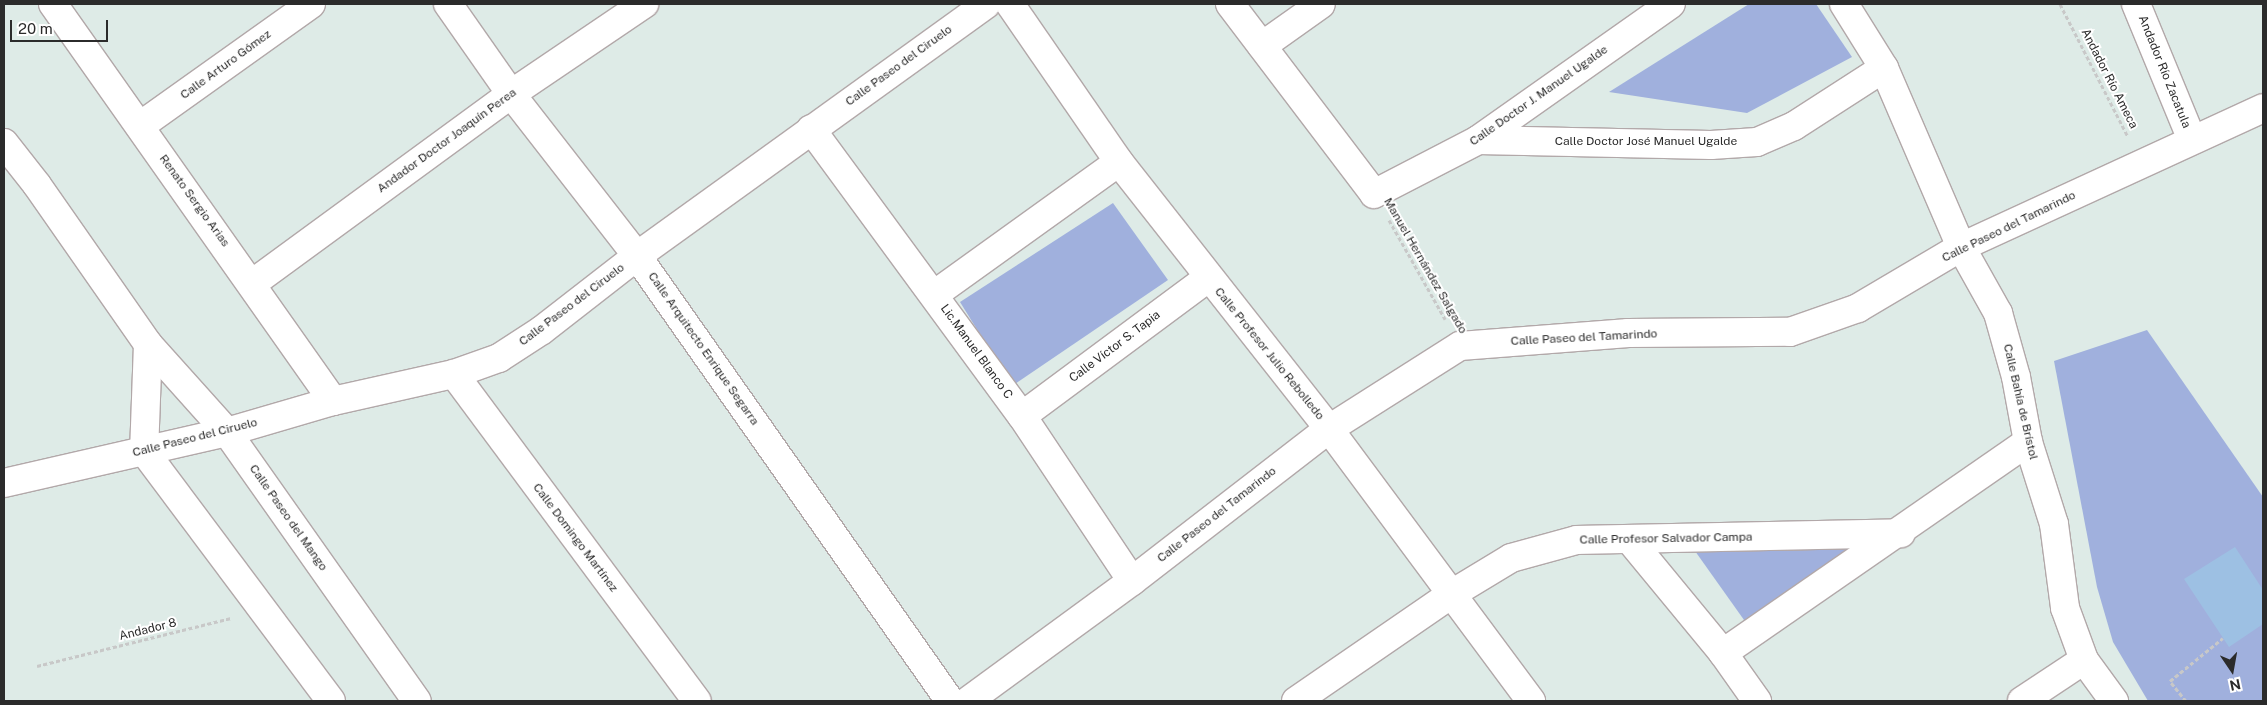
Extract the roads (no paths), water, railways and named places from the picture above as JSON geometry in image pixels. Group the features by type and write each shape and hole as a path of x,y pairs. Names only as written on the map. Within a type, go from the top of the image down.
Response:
{"street":[{"name":"Renato Sergio Arias","path":"53,4 253,283 333,400"},
{"name":"Calle Arturo Gómez","path":"140,126 311,4"},
{"name":"Calle Arquitecto Enrique Segarra","path":"448,4 511,94 637,256 950,701"},
{"name":"Andador Doctor Joaquín Perea","path":"253,283 511,94 644,4"},
{"name":"Calle Paseo del Ciruelo","path":"4,483 227,432 333,400 454,374 498,358 542,330 637,256 986,4"},
{"name":"Calle Profesor Julio Rebolledo","path":"1010,4 1119,162 1208,278 1329,429 1450,595 1531,701"},
{"path":"1230,4 1262,46 1322,4"},
{"name":"Calle Doctor J. Manuel Ugalde","path":"1262,46 1374,194 1478,140 1671,4"},
{"name":"Calle Bahía de Brístol","path":"1844,4 1884,68 1961,248 1998,313 2016,377 2028,442 2054,524 2065,608 2084,660 2114,701"},
{"name":"Andador Río Zacatula","path":"2136,4 2192,140"},
{"name":"Calle Doctor José Manuel Ugalde","path":"1478,140 1711,145 1757,142 1794,126 1884,68"},
{"name":"Calle Paseo del Tamarindo","path":"968,701 1132,581 1329,429 1460,346 1628,333 1790,332 1858,308 1961,248 2263,108"},
{"name":"Lic.Manuel Blanco C","path":"811,129 1022,416 1132,581"},
{"name":"Calle Paseo del Mango","path":"4,143 37,185 148,344 227,432 417,701"},
{"path":"934,294 1119,162"},
{"name":"Calle Víctor S. Tapia","path":"1022,416 1208,278"},
{"path":"148,344 144,451 331,701"},
{"name":"Calle Domingo Martínez","path":"454,374 697,701"},
{"path":"1723,653 1901,533 2028,442"},
{"name":"Calle Profesor Salvador Campa","path":"1296,701 1450,595 1511,558 1576,540 1901,533"},
{"path":"1630,540 1723,653 1756,701"},
{"path":"2022,701 2084,660"}]}
